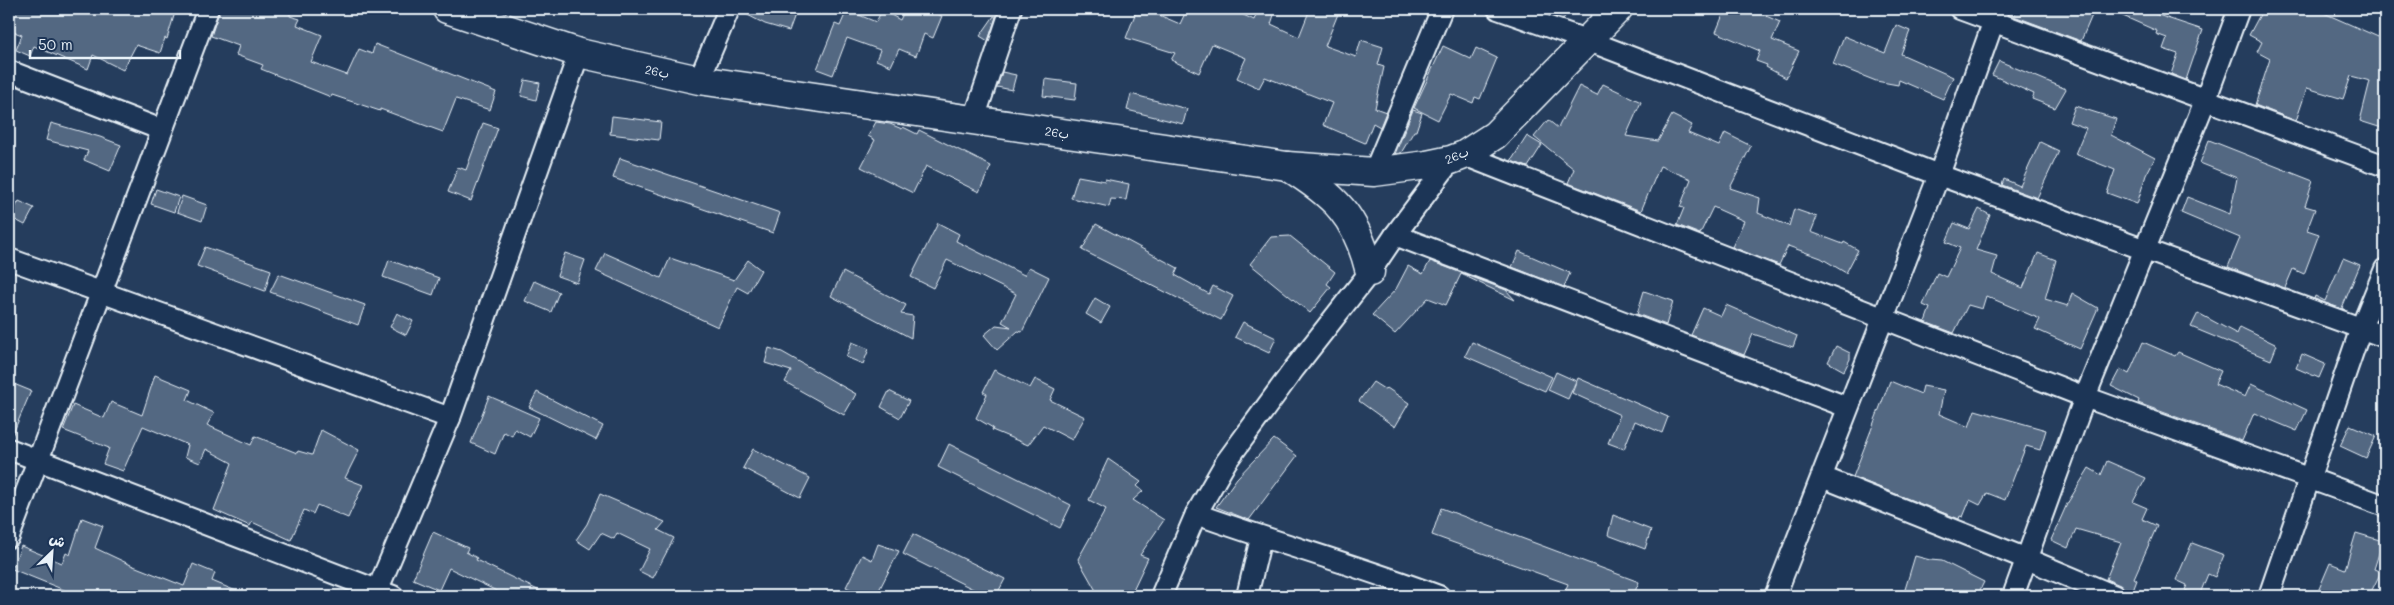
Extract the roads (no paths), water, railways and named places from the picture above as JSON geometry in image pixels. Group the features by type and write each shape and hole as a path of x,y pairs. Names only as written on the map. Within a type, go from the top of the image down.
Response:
{"highway":[{"name":"26ب","path":"453,10 579,53 699,80 974,122 1287,166 1374,172 1458,158 1495,135 1618,9"},
{"path":"1287,166 1327,194 1348,216 1357,231 1370,272"}],"street":[{"path":"9,537 208,9"},
{"path":"699,80 729,9"},
{"path":"1374,172 1442,9"},
{"path":"1498,9 1589,40 1939,175 2385,337"},
{"path":"1960,9 1996,15 2205,101 2385,166"},
{"path":"2013,596 2085,397 2142,250 2205,101 2239,9"},
{"path":"974,122 1004,11"},
{"path":"1775,596 1939,175 1996,15"},
{"path":"9,449 382,594 450,418 579,53"},
{"path":"9,71 162,130"},
{"path":"1161,596 1196,514 1226,462 1294,369 1370,272 1395,235 1458,158 1884,316 2085,397 2385,506"},
{"path":"1395,235 1847,408"},
{"path":"9,259 450,418"},
{"path":"2269,596 2361,328 2385,269"},
{"path":"1822,477 2115,596"},
{"path":"1196,514 1261,538 1373,571 1439,596"},
{"path":"1247,596 1261,538"}]}
